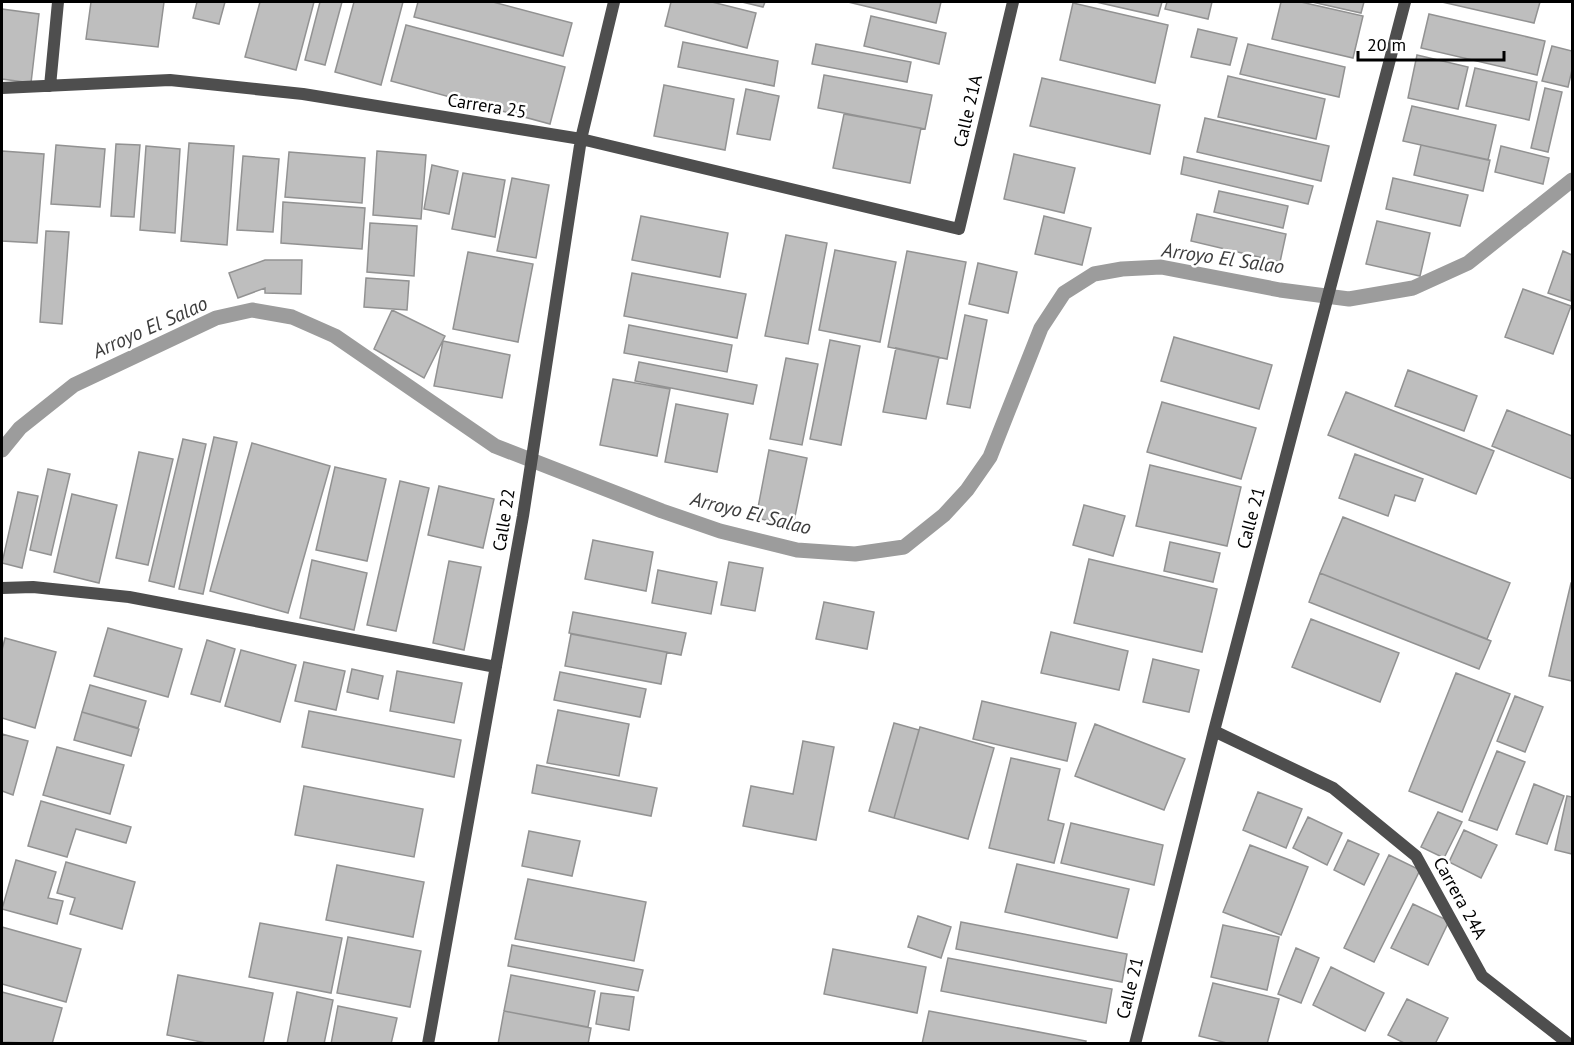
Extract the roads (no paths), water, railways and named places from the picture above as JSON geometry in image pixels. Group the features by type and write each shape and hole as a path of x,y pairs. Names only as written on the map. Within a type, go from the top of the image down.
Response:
{"street":[{"path":"50,86 58,2"},
{"name":"Calle 22","path":"428,1044 523,516 581,139 614,2"},
{"name":"Calle 21A","path":"959,229 1013,2"},
{"name":"Calle 21","path":"1135,1044 1214,731 1405,2"},
{"name":"Carrera 25","path":"2,88 170,80 303,94 581,139 959,229"},
{"path":"2,588 33,587 129,597 496,667"},
{"name":"Carrera 24A","path":"1214,731 1333,788 1416,856 1482,976 1569,1044"}],"waterway":[{"name":"Arroyo El Salao","path":"2,450 20,428 74,385 216,318 252,310 292,317 335,336 495,446 662,511 720,531 797,550 855,554 904,547 944,515 967,490 990,457 1041,328 1064,293 1094,274 1122,269 1161,267 1280,290 1349,299 1413,288 1468,263 1572,180"}]}
